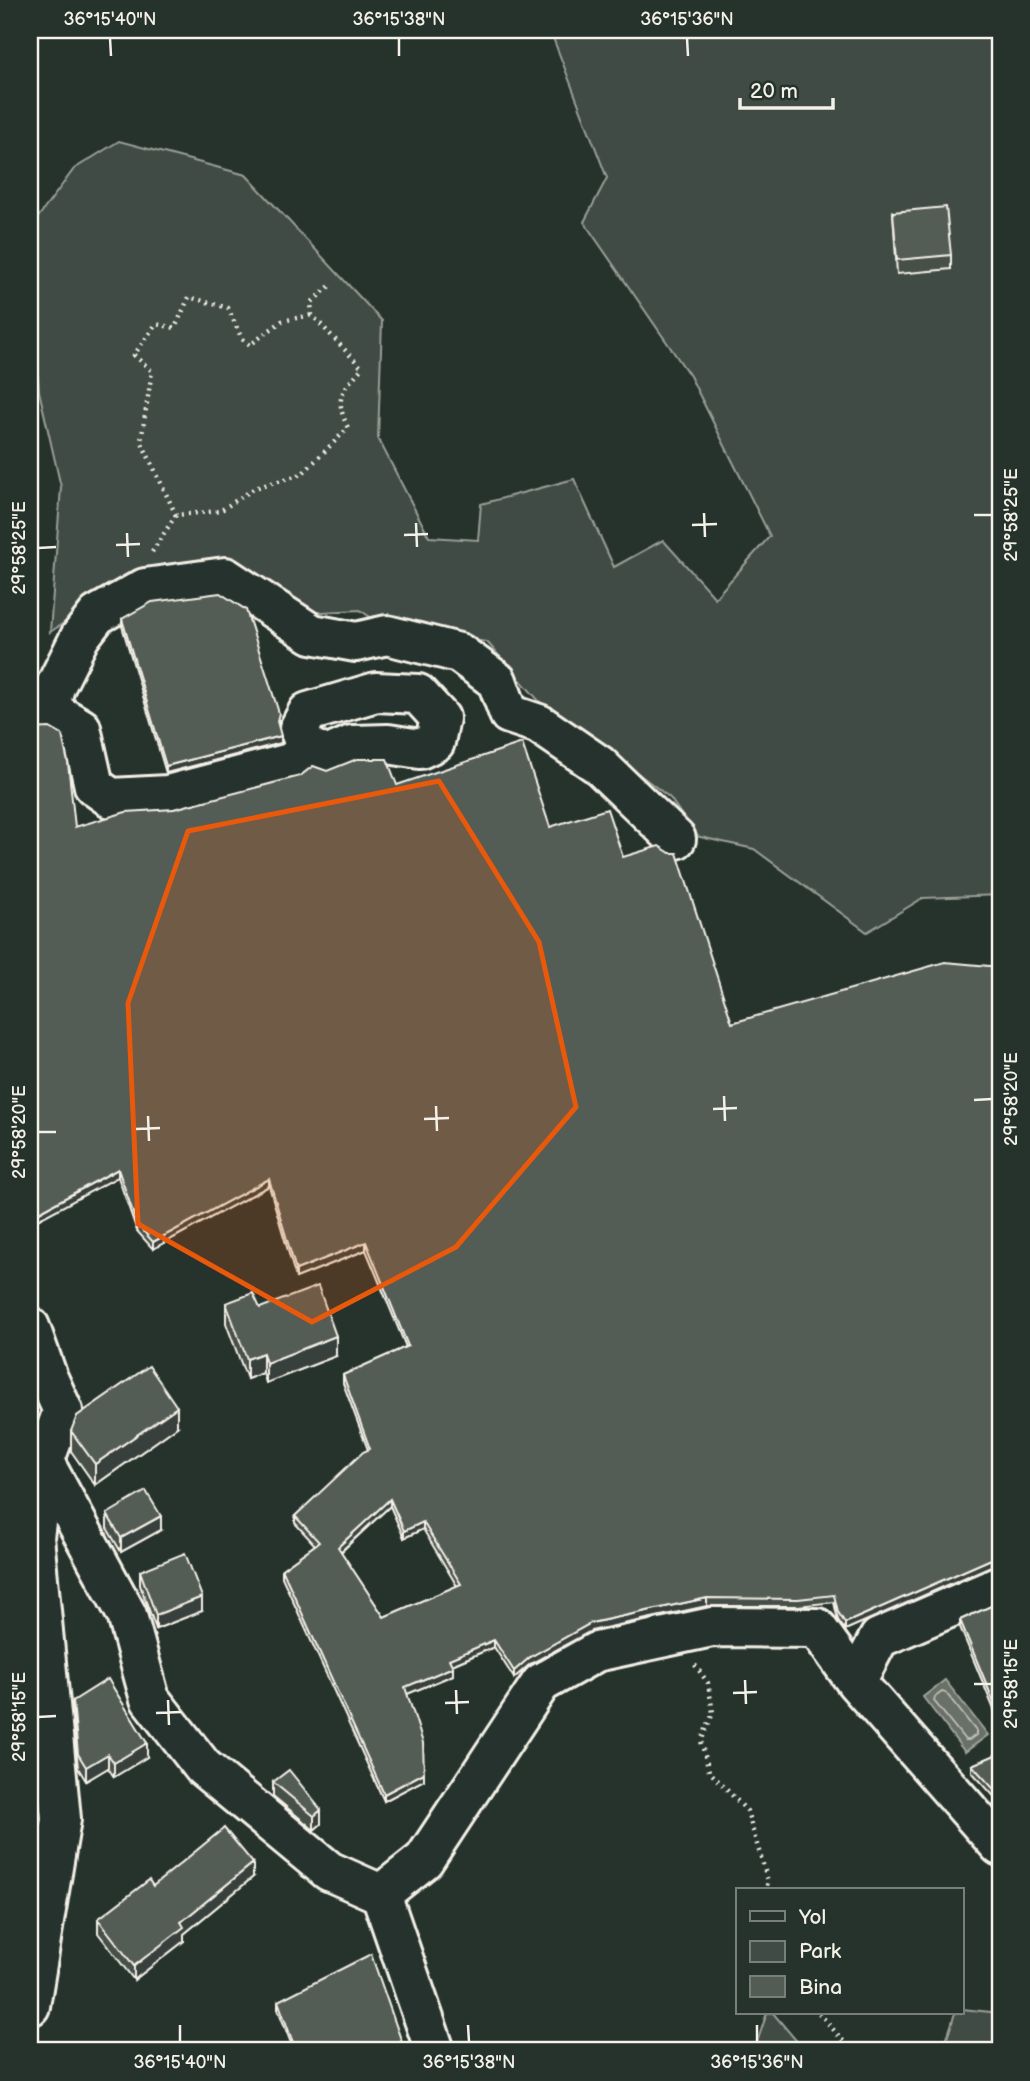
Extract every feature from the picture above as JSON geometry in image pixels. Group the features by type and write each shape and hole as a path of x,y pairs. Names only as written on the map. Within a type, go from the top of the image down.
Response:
{"street":[{"path":"306,746 294,762 168,795 111,798 94,786 81,728 40,710 55,687 80,637 97,615 145,588 225,577 312,634 356,642 387,635 459,653 497,681 509,714 539,724 598,765 676,839"},
{"path":"30,1327 62,1411 37,1457 34,1537 61,1819 30,2006"},
{"path":"37,1457 127,1615 150,1699 203,1767 329,1871 381,1894 435,2051"},
{"path":"856,1682 879,1638 1000,1586"},
{"path":"381,1894 424,1860 541,1683 596,1653 712,1627 817,1628 856,1682 1000,1846"}],"path":[{"path":"145,588 152,551 176,516 220,511 255,488 302,474 348,428 339,409 341,393 362,368 312,315 311,303 333,283"},
{"path":"176,516 141,441 152,371 134,355 156,324 175,328 189,297 228,308 242,339 250,345 282,321 312,315"},
{"path":"675,1635 709,1683 713,1713 701,1741 703,1751 709,1770 747,1811 768,1881 766,1888"},
{"path":"820,2014 852,2051"}],"highlighted area":[{"path":"439,781 539,942 576,1107 456,1247 312,1322 138,1224 128,1003 188,831"}],"green space":[{"path":"550,30 1000,30 1000,895 923,898 867,932 754,849 696,836 670,798 617,757 554,718 487,642 386,628 360,610 303,613 267,580 201,565 82,611 50,632 61,487 39,391 30,268 30,228 74,169 119,141 246,175 382,321 378,438 429,537 478,540 481,504 574,479 614,567 663,540 715,598 770,536 690,376 584,222 607,178"},
{"path":"964,2009 1000,2013 1000,2051 943,2051 955,2014 964,2014"},
{"path":"767,2014 774,2014 805,2051 754,2051"}],"water":[{"path":"945,1680 988,1735 965,1752 923,1697"}],"building":[{"path":"946,207 951,255 897,260 893,212"},
{"path":"220,593 246,610 279,713 277,721 281,736 166,766 122,619 152,602"},
{"path":"50,728 62,735 75,827 126,812 174,809 300,776 313,766 327,771 357,759 387,759 397,785 522,743 550,827 607,809 623,857 659,846 670,853 677,853 732,1023 945,962 1000,967 1000,1558 991,1559 845,1623 838,1612 834,1595 798,1599 707,1598 591,1623 530,1657 514,1671 494,1640 449,1659 453,1667 405,1687 423,1743 424,1773 384,1794 282,1569 319,1542 295,1516 363,1452 370,1449 343,1375 408,1346 366,1242 296,1270 269,1179 153,1242 137,1224 118,1169 30,1217 30,729","holes":["390,1499 404,1531 423,1522 461,1584 384,1617 338,1547"]},
{"path":"318,1286 336,1336 266,1363 263,1353 247,1359 226,1303 253,1293 260,1308"},
{"path":"149,1366 177,1407 95,1464 71,1431 77,1416"},
{"path":"146,1491 161,1516 121,1538 107,1514"},
{"path":"185,1553 202,1597 156,1615 140,1571"},
{"path":"1000,1602 1000,1717 960,1620"},
{"path":"108,1679 147,1743 114,1763 108,1754 86,1767 78,1754 73,1701"},
{"path":"1000,1753 1000,1796 972,1765"},
{"path":"289,1770 321,1810 314,1816 273,1782"},
{"path":"224,1828 253,1863 181,1922 184,1927 134,1966 98,1919 149,1880 153,1886"},
{"path":"371,1954 405,2051 296,2051 278,2001"}]}
